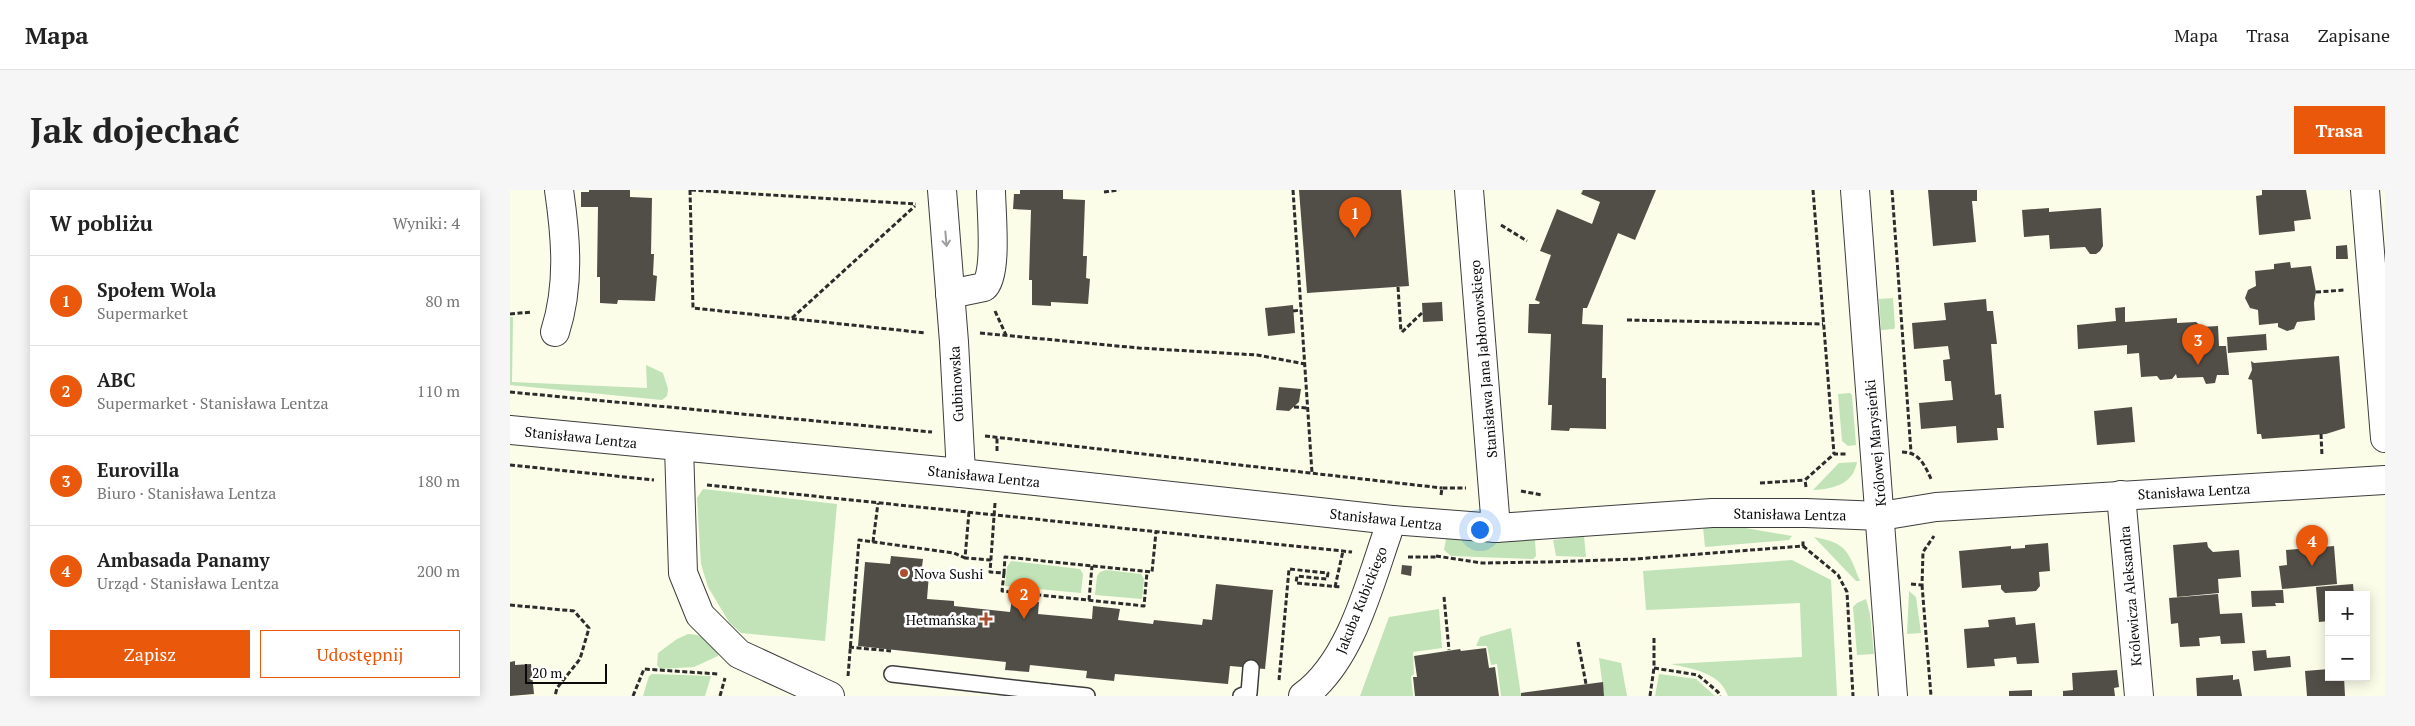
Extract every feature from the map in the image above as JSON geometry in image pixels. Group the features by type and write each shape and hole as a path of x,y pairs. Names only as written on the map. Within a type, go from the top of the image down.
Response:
{"street":[{"path":"555,332 562,309 567,243 559,190"},
{"path":"950,294 984,287 988,284 992,268 991,190"},
{"name":"Stanisława Jana Jabłonowskiego","path":"1469,190 1496,528"},
{"name":"Królowej Marysieńki","path":"1855,190 1881,516 1893,696"},
{"path":"2364,190 2385,438"},
{"name":"Gubinowska","path":"933,198 950,294 944,338 956,373 961,473"},
{"name":"Stanisława Lentza","path":"510,430 679,448 961,473 1392,520 1496,528 1712,514 1806,513 1881,516 1936,507 2385,480"},
{"path":"679,448 680,532 683,573 700,615 740,654 838,688"},
{"name":"Królewicza Aleksandra","path":"2121,495 2139,696"},
{"name":"Jakuba Kubickiego","path":"1303,696 1323,679 1346,643 1392,520"}],"lane":[{"path":"1240,696 1249,693 1251,668"},
{"path":"892,674 1049,694 1087,696"}],"path":[{"path":"917,205 690,190 694,308 968,342 968,332 1138,348 1257,355 1305,364"},
{"path":"1104,192 1119,190"},
{"path":"1293,190 1312,473"},
{"path":"1806,490 1805,480 1834,454 1813,190"},
{"path":"1892,190 1912,452"},
{"path":"792,319 917,205 933,198"},
{"path":"1501,225 1526,242"},
{"path":"1398,287 1401,332 1423,312"},
{"path":"2316,292 2347,290"},
{"path":"1293,311 1301,310"},
{"path":"1627,320 1823,324"},
{"path":"510,392 935,432"},
{"path":"1294,407 1308,408"},
{"path":"2321,434 2322,457"},
{"path":"983,436 1442,488 1475,488"},
{"path":"1894,452 1912,452 1924,463 1934,486"},
{"path":"510,465 680,482 794,497 996,514 1379,556"},
{"path":"1440,503 1442,488"},
{"path":"873,542 878,503"},
{"path":"965,558 969,512"},
{"path":"996,514 990,572 1004,574"},
{"path":"1147,572 1144,606 1002,590 1005,557 1152,572 1156,532"},
{"path":"1931,696 1922,585 1923,552 1936,532"},
{"path":"1803,536 1803,546"},
{"path":"838,688 859,540 954,553 965,558 991,560"},
{"path":"1436,548 1436,557 1482,563 1635,558 1803,546 1838,575 1847,592 1853,696"},
{"path":"1280,666 1289,569 1328,573 1327,579 1297,576 1296,583 1335,586 1343,551"},
{"path":"1089,600 1092,566"},
{"path":"1906,584 1922,585"},
{"path":"1444,598 1449,650"},
{"path":"510,605 574,611 589,628 580,659 557,688 555,696"},
{"path":"1650,696 1654,668 1654,638"},
{"path":"1578,642 1586,684"},
{"path":"1654,668 1698,675 1718,692 1720,696"},
{"path":"633,696 644,669 726,674"},
{"path":"720,696 722,689"}],"green space":[{"path":"1893,298 1895,327 1894,329 1881,330 1879,299"},
{"path":"510,317 513,317 512,382 647,388 646,365 663,373 668,389 667,396 662,400 510,385"},
{"path":"1850,393 1852,395 1856,445 1848,446 1842,441 1838,394"},
{"path":"1857,462 1851,476 1841,484 1835,487 1813,490 1839,463"},
{"path":"703,489 837,504 825,641 741,633 729,622 708,587 701,564 697,498"},
{"path":"1734,526 1792,536 1789,540 1705,547 1703,527"},
{"path":"1584,536 1586,557 1556,556 1553,540"},
{"path":"1814,537 1833,542 1845,550 1860,581 1856,581"},
{"path":"1446,539 1535,540 1536,556 1533,559 1451,556 1444,550"},
{"path":"1792,560 1831,580 1837,696 1728,696 1719,682 1712,677 1696,670 1671,664 1802,657 1800,603 1646,610 1643,571"},
{"path":"1011,561 1080,569 1083,574 1081,593 1005,586 1007,567"},
{"path":"1106,570 1141,574 1144,579 1142,599 1095,595 1097,576 1100,572"},
{"path":"1909,591 1916,597 1921,633 1907,634"},
{"path":"1866,599 1870,614 1874,654 1857,655 1853,607"},
{"path":"1439,609 1442,648 1413,652 1414,674 1411,676 1413,696 1360,696 1389,617"},
{"path":"1511,628 1521,696 1501,696 1497,664 1491,665 1487,646 1476,646 1480,637"},
{"path":"688,634 701,636 717,646 719,650 718,656 694,667 660,669 657,665 658,653 677,639"},
{"path":"1599,658 1621,663 1627,696 1604,696"},
{"path":"652,674 711,676 705,696 643,696 649,676"},
{"path":"1659,674 1696,679 1715,696 1655,696"}],"building":[{"path":"589,190 630,190 630,197 652,198 651,254 654,254 653,275 657,276 655,301 618,300 617,304 600,303 600,277 597,277 598,207 581,207 581,192 589,192"},
{"path":"1020,190 1063,190 1063,199 1085,200 1083,256 1087,256 1086,278 1090,279 1088,304 1051,302 1051,306 1032,305 1032,280 1029,280 1031,210 1013,209 1014,194 1020,194"},
{"path":"1299,190 1401,190 1409,286 1307,293"},
{"path":"1583,190 1656,190 1635,240 1618,233 1587,308 1583,308 1582,324 1603,325 1602,378 1606,378 1606,429 1570,428 1569,431 1551,430 1552,405 1548,405 1551,334 1528,333 1529,304 1539,304 1540,302 1535,300 1551,255 1540,251 1557,209 1592,224 1600,202 1581,194"},
{"path":"1928,190 1977,190 1977,201 1972,201 1976,242 1933,246"},
{"path":"2262,190 2306,190 2311,219 2294,221 2295,231 2259,235 2256,196 2262,195"},
{"path":"2049,208 2049,212 2101,208 2103,246 2100,251 2096,254 2090,254 2085,247 2050,249 2049,235 2024,237 2022,210"},
{"path":"2347,245 2348,259 2336,259 2336,246"},
{"path":"2290,262 2291,268 2311,266 2316,292 2314,303 2315,320 2297,322 2294,329 2287,331 2278,327 2278,323 2259,325 2258,310 2250,308 2245,298 2248,290 2256,286 2255,271 2274,269 2274,264"},
{"path":"1986,299 1987,311 1993,311 1997,344 1991,344 1995,395 2001,394 2004,428 1997,428 1998,440 1957,443 1956,426 1921,429 1919,403 1953,400 1951,381 1945,381 1943,360 1950,359 1948,346 1914,349 1912,323 1946,320 1944,303"},
{"path":"1442,302 1443,321 1423,322 1422,303"},
{"path":"1293,305 1295,333 1268,336 1265,308"},
{"path":"2125,307 2125,322 2177,318 2177,323 2196,322 2202,327 2218,326 2219,346 2226,346 2229,375 2217,375 2215,383 2206,384 2203,377 2177,378 2176,374 2172,379 2160,380 2157,376 2141,377 2139,353 2127,354 2127,345 2078,349 2077,325 2116,321 2115,308"},
{"path":"2266,334 2267,350 2228,353 2227,337"},
{"path":"2339,356 2345,428 2326,434 2262,439 2261,434 2257,434 2252,380 2248,379 2252,370 2251,361 2254,363"},
{"path":"1279,387 1301,389 1299,402 1289,411 1276,410"},
{"path":"2132,407 2135,442 2097,445 2094,411"},
{"path":"2207,542 2208,547 2213,552 2239,550 2241,577 2218,579 2219,593 2177,597 2173,545"},
{"path":"2048,543 2050,571 2039,572 2040,586 2036,591 2005,593 2001,589 2001,585 1962,588 1959,551 2011,546 2011,549 2025,548 2025,545"},
{"path":"2334,546 2337,584 2282,589 2279,566 2287,565 2286,550"},
{"path":"891,556 923,559 921,574 929,574 927,599 954,601 954,606 1010,612 1012,599 1039,602 1038,614 1092,619 1093,606 1120,609 1118,620 1153,624 1154,620 1202,625 1203,619 1212,620 1216,584 1273,590 1265,669 1230,666 1228,684 1115,674 1114,681 1086,678 1087,671 1030,665 1029,672 1005,670 1006,662 858,646 865,562 890,564"},
{"path":"1402,565 1412,566 1411,576 1401,574"},
{"path":"2353,584 2354,591 2325,591 2325,621 2319,622 2316,587"},
{"path":"2283,590 2284,603 2275,603 2276,606 2252,607 2251,591"},
{"path":"2218,594 2220,614 2242,613 2245,643 2221,644 2220,636 2199,638 2200,646 2180,647 2178,623 2171,624 2169,598"},
{"path":"2015,617 2016,625 2035,623 2039,663 2017,664 2016,657 1994,659 1995,666 1967,668 1964,629 1989,627 1988,620"},
{"path":"1486,648 1489,668 1495,667 1499,696 1415,696 1413,677 1417,677 1414,656 1460,649 1461,651"},
{"path":"2266,650 2267,658 2290,656 2291,667 2254,671 2252,651"},
{"path":"515,661 515,665 531,664 534,694 510,696 510,662"},
{"path":"2325,669 2325,681 2344,681 2345,696 2307,696 2305,671"},
{"path":"2117,670 2119,687 2114,688 2115,696 2063,696 2063,691 2073,690 2072,673"},
{"path":"2233,675 2233,680 2239,679 2242,696 2197,696 2196,678"},
{"path":"1603,682 1604,696 1521,696 1521,693"},
{"path":"2032,690 2032,696 2009,696 2009,691"}],"place":[{"name":"Społem Wola","path":"1355,238"},
{"name":"Eurovilla","path":"2198,365"},
{"name":"Ambasada Panamy","path":"2312,566"},
{"name":"Nova Sushi","path":"904,573"},
{"name":"Hetmańska","path":"986,619"},
{"name":"ABC","path":"1024,619"}]}
